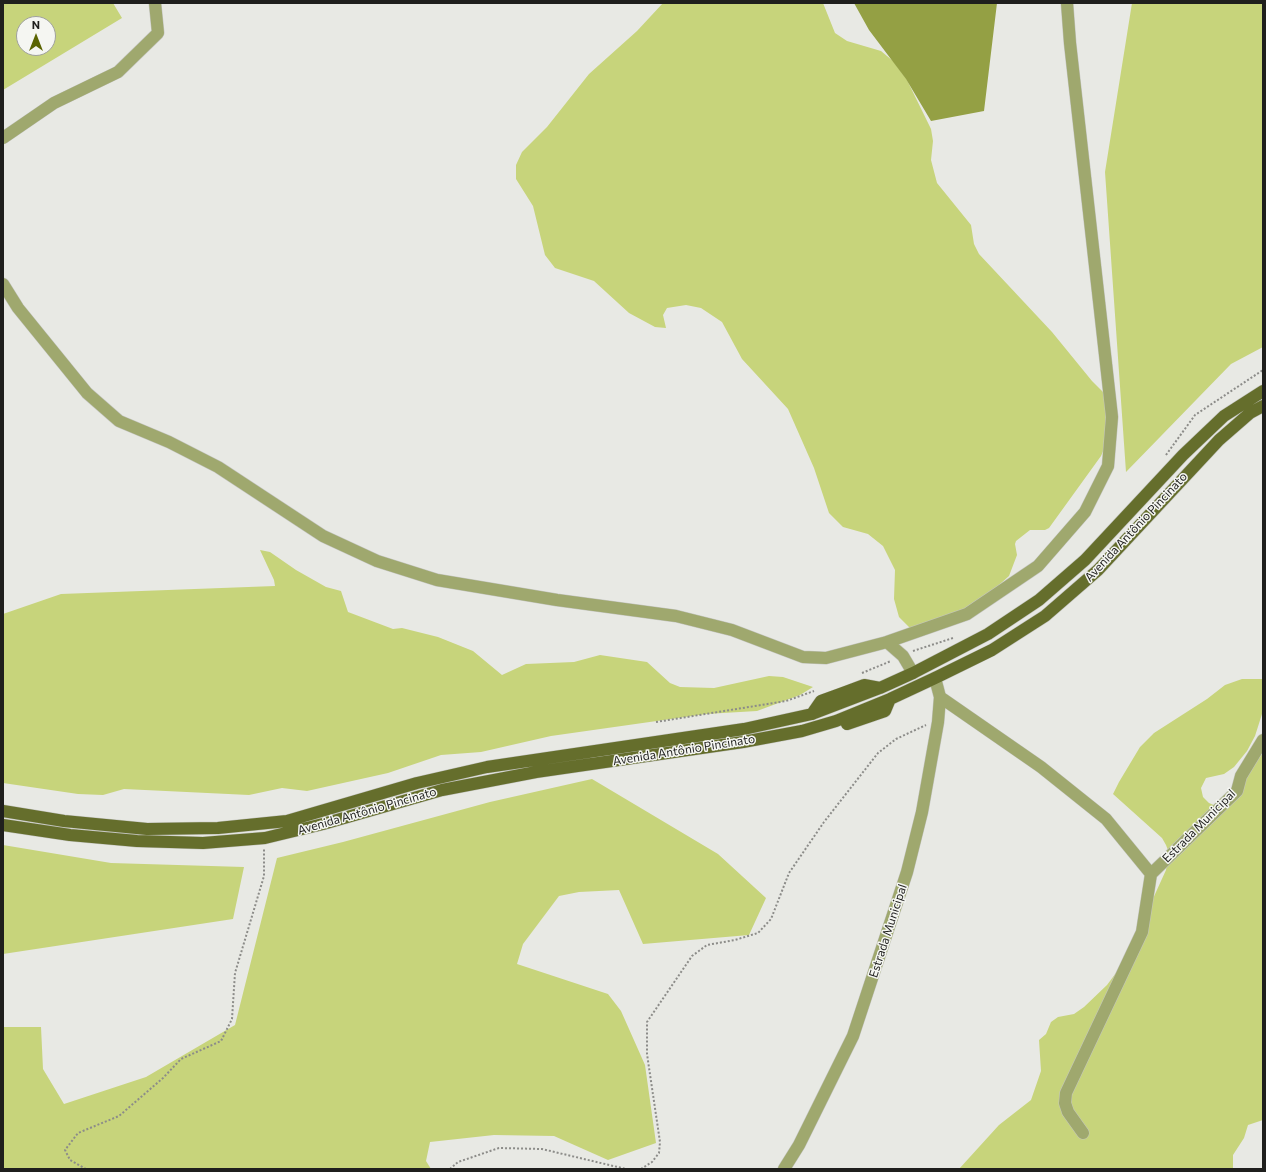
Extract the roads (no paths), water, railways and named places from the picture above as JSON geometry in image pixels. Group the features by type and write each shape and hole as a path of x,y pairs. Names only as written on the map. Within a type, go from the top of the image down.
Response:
{"main road":[{"name":"Avenida Antônio Pincinato","path":"3,811 64,821 147,829 218,828 287,820 417,783 487,767 744,729 812,714 821,701 864,685 880,688 913,673 988,634 1039,600 1085,560 1183,455 1224,416 1263,391"},
{"name":"Avenida Antônio Pincinato","path":"3,824 70,835 137,841 203,843 265,838 323,824 442,790 536,772 743,742 802,731 836,720 890,699 992,650 1045,616 1098,570 1219,440 1250,414 1263,406"}],"street":[{"path":"3,138 54,103 118,72 158,34 155,3"},
{"path":"3,284 18,308 87,393 119,421 169,442 218,468 323,536 377,561 437,580 557,600 676,616 732,630 803,657 826,658 887,642 967,614 1038,566 1085,512 1108,466 1112,417 1070,43 1067,3"},
{"path":"887,642 903,656 913,673"},
{"name":"Estrada Municipal","path":"784,1169 799,1145 853,1036 908,872 923,804 938,722 940,696 935,678"},
{"path":"940,696 1041,767 1106,819 1151,874 1142,932 1066,1092 1065,1103 1068,1112 1083,1133"},
{"name":"Estrada Municipal","path":"1151,874 1237,792 1240,776 1263,740"}]}
